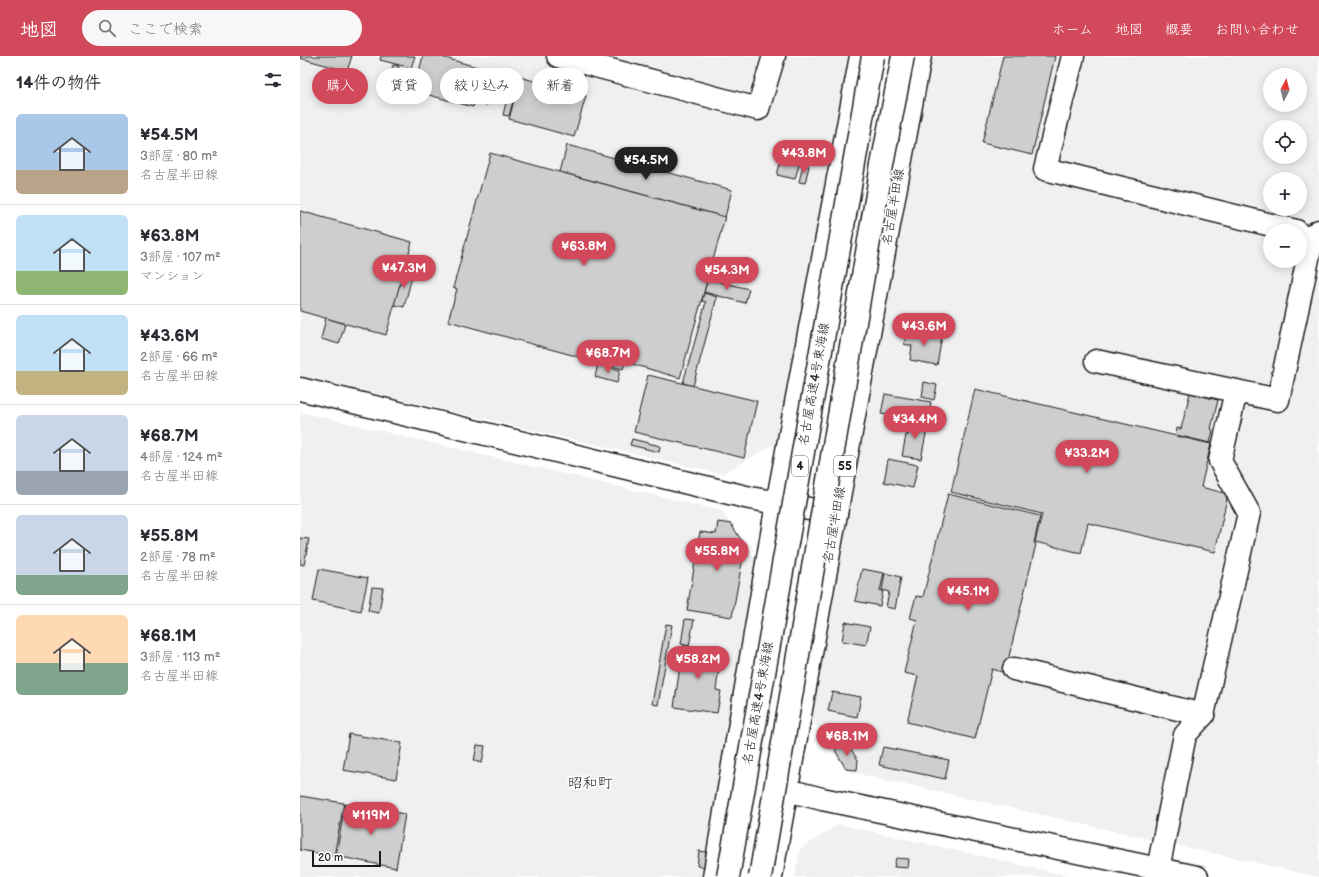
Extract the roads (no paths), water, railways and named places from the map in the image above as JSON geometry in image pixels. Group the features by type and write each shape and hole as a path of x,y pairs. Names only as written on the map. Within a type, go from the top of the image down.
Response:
{"main road":[{"path":"558,56 758,109 774,56"},
{"path":"714,877 777,504 861,56"},
{"name":"名古屋高速4号東海線","path":"728,877 873,56"},
{"path":"760,877 882,165 903,56"},
{"name":"名古屋半田線","path":"771,877 920,56"},
{"path":"1073,56 1045,169 1274,224"},
{"path":"1096,361 1278,400 1301,268"},
{"path":"300,389 777,504 836,514"},
{"path":"1158,869 1185,734 1203,715 1249,513 1220,461 1236,391"},
{"path":"1014,669 1203,715"},
{"path":"787,790 822,799 1196,877"}],"district":[{"name":"昭和町","path":"590,783"}]}
